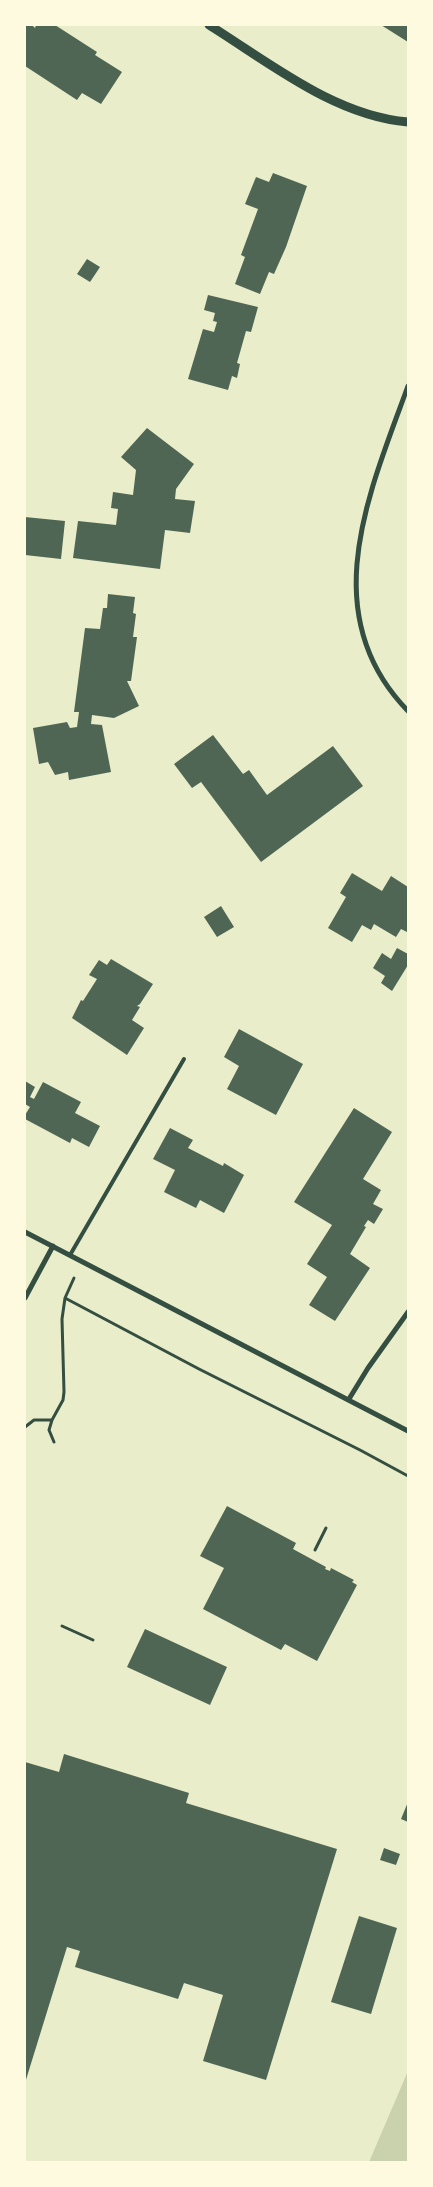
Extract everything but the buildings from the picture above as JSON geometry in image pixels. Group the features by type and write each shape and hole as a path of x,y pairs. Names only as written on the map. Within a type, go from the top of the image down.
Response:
{"street":[{"path":"209,25 332,100 374,117 408,122"},
{"path":"408,386 370,488 361,529 356,567 356,604 365,641 379,675 393,695 408,711"},
{"path":"25,1232 408,1431"},
{"path":"25,1298 52,1246"},
{"path":"349,1399 368,1368 408,1312"}],"lane":[{"path":"70,1255 184,1059"}],"path":[{"path":"54,1442 49,1430 64,1392 61,1331 65,1298 82,1262"},
{"path":"65,1298 408,1476"},
{"path":"25,1428 34,1420 52,1420"},
{"path":"315,1550 326,1528"},
{"path":"62,1626 93,1640"}],"green space":[{"path":"408,2071 408,2162 369,2162"}]}
